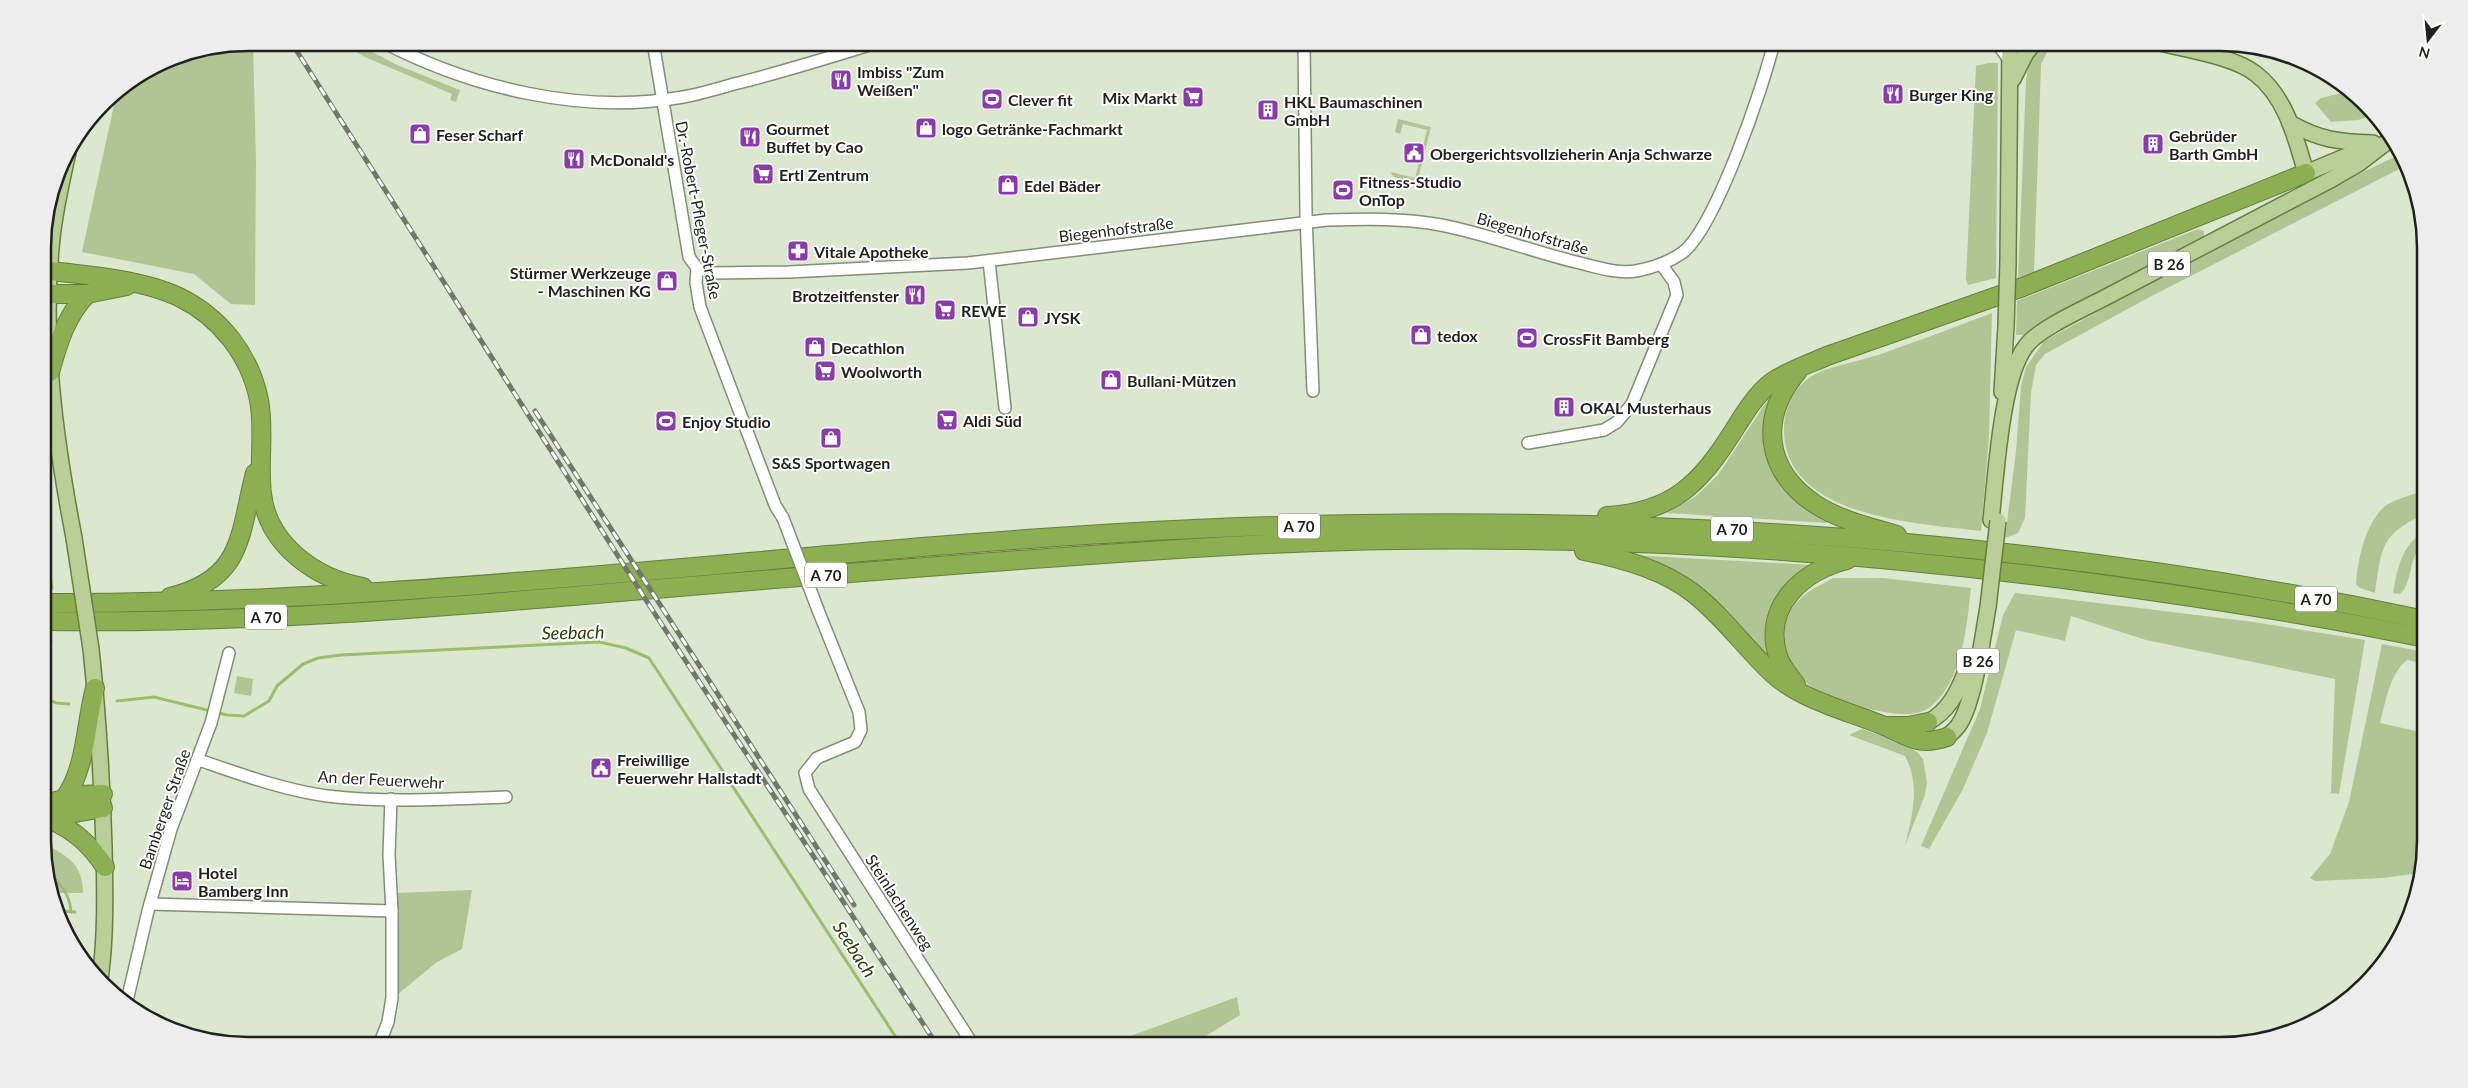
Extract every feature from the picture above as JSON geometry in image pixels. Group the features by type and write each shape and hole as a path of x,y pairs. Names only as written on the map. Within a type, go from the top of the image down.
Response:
{"highway":[{"path":"1537,524 1621,515 1650,509 1670,502 1693,485 1706,472 1757,397 1772,382 1828,356 2023,287 2306,173"},
{"path":"51,271 136,284 178,296 198,307 214,320 241,352 255,385 259,401 261,424 262,494 265,510 275,532 285,546 321,574 353,586 384,591"},
{"path":"51,294 87,294 136,284"},
{"path":"51,368 59,340 69,316 87,294"},
{"path":"1802,367 1780,396 1771,426 1777,460 1785,476 1816,505 1836,515 1927,545"},
{"path":"145,603 174,596 205,584 222,571 235,555 244,528 260,458"},
{"name":"A 70","path":"51,604 242,601 485,584 906,548 1193,530 1383,523 1537,524 1733,530 1927,545 2247,586 2417,618"},
{"name":"A 70","path":"51,622 240,618 424,609 888,570 1200,548 1384,541 1542,541 1732,547 1862,557 2017,573 2159,592 2325,619 2417,636"},
{"path":"1542,541 1615,557 1671,579 1692,592 1712,609 1774,675 1826,705 1882,725 1917,741 1931,742 1946,737"},
{"path":"1801,692 1781,664 1776,648 1776,628 1783,602 1799,583 1813,572 1831,564 1862,557"},
{"path":"51,630 88,622"},
{"path":"51,809 64,799 77,776 95,688"},
{"path":"1882,725 1909,726 1928,722"},
{"path":"64,799 80,795 103,801"},
{"path":"51,812 103,801"},
{"path":"51,817 87,842 105,867"}],"main road":[{"name":"B 26","path":"1946,737 1958,726 1965,714 1980,656 1995,520 2006,326 2010,51"},
{"path":"2010,85 2028,51"},
{"path":"2192,51 2247,69 2268,86 2279,101 2290,123 2306,173 2385,141"},
{"path":"2290,123 2323,139 2340,142 2385,140"},
{"name":"B 26","path":"2000,434 2008,395 2020,356 2034,338 2080,311 2332,179 2358,164 2386,142"},
{"path":"51,254 52,237 62,186"},
{"path":"51,381 61,472 92,649 103,801 105,867 101,971"},
{"name":"B 26","path":"1928,722 1938,717 1963,681 1985,606"}],"street":[{"path":"403,51 455,74 511,90 549,97 604,101 682,98 848,51"},
{"name":"Dr.-Robert-Pfleger-Straße","path":"654,51 689,258 697,268 696,283 700,307 775,505 783,518 859,712 861,730 856,742 817,758 806,773"},
{"path":"1304,51 1306,222 1313,391"},
{"name":"Biegenhofstraße","path":"697,268 713,273 780,272 989,261 1306,222 1373,218 1405,220 1465,231 1599,268 1636,271 1661,264 1682,252 1703,227 1720,192 1751,117 1772,51"},
{"path":"2003,51 2010,61"},
{"path":"989,261 1005,408"},
{"path":"1528,443 1604,430 1617,422 1625,414 1632,404 1677,295 1674,282 1661,264"},
{"name":"Bamberger Straße","path":"128,996 150,904 171,829 199,760 215,712 229,653"},
{"name":"An der Feuerwehr","path":"199,760 279,785 327,796 391,799 506,797"},
{"name":"Steinlachenweg","path":"806,773 809,789 814,798 968,1037"},
{"path":"382,1037 388,1022 392,998 392,911 389,855 391,799"},
{"path":"150,904 392,911"}],"green space":[{"path":"253,51 256,161 255,305 231,304 194,274 82,252 114,104 139,84 173,66 210,55"},
{"path":"355,51 371,51 397,65 460,90 456,102 450,100 452,94"},
{"path":"2048,51 2041,64 2034,273 2018,278 2026,80 2035,52"},
{"path":"1998,63 1996,278 1968,285 1966,280 1976,66"},
{"path":"2341,93 2367,117 2358,120 2331,122 2315,103 2321,98"},
{"path":"1398,119 1431,127 1418,179 1414,181 1407,179 1406,185 1392,175 1391,172 1415,178 1427,130 1403,124 1400,134 1395,132"},
{"path":"2394,157 2400,169 2146,299 2045,354 2036,365 2031,393 2025,518 2018,533 2005,538 2016,451 2021,386 2026,367 2044,341 2304,200"},
{"path":"2198,229 2204,231 2204,236 2054,315 2023,335 2016,335 2017,301"},
{"path":"1992,313 1989,437 1981,531 1891,519 1830,499 1806,482 1790,459 1784,430 1784,422 1791,400 1805,381 1826,370 1881,354"},
{"path":"1771,395 1765,417 1763,437 1765,454 1770,468 1779,482 1791,494 1825,518 1827,523 1667,513 1696,496 1718,475"},
{"path":"2417,493 2417,518 2399,529 2386,544 2379,564 2375,593 2360,588 2356,584 2361,553 2367,532 2377,514 2393,502"},
{"path":"2417,537 2417,552 2407,582 2400,594 2393,593 2399,566 2411,543"},
{"path":"1631,555 1814,565 1787,589 1778,668 1719,607"},
{"path":"1833,578 1883,578 1971,588 1965,636 1956,669 1941,697 1930,707 1918,713 1905,714 1860,707 1842,702 1816,690 1799,676 1788,656 1785,644 1786,621 1802,597"},
{"path":"2015,593 2254,622 2365,640 2339,794 2331,793 2335,679 2146,640 2071,616 2065,641 2016,630 1987,733 1963,789 1929,849 1921,846 1980,709 2003,615"},
{"path":"2382,644 2417,651 2417,662 2407,660 2396,673 2389,689 2380,723 2417,731 2417,840 2414,874 2383,878 2315,881 2310,878 2330,854 2349,802"},
{"path":"237,676 253,679 251,696 234,693"},
{"path":"1862,729 1902,743 1917,752 1923,759 1927,782 1925,795 1905,846 1914,801 1913,778 1910,767 1905,756 1849,735"},
{"path":"52,847 60,852 77,868 83,893 59,893"},
{"path":"472,890 462,949 437,962 398,994 397,893"},
{"path":"1237,997 1240,1015 1204,1037 1128,1037"}],"waterway":[{"name":"Seebach","path":"51,582 52,588"},
{"name":"Seebach","path":"117,701 154,697 227,715 244,716 269,701 277,686 303,664 318,658 341,655 599,642 626,648 649,658 896,1037"},
{"name":"Seebach","path":"51,700 69,704"},
{"path":"55,879 66,894 71,912"},
{"path":"65,911 75,912"}],"railway":[{"path":"297,51 653,611 932,1037"},
{"path":"535,411 854,905"}],"place":[{"name":"Imbiss \"Zum Weißen\"","path":"841,80"},
{"name":"Burger King","path":"1893,94"},
{"name":"Mix Markt","path":"1193,97"},
{"name":"Clever fit","path":"992,99"},
{"name":"HKL Baumaschinen GmbH","path":"1268,110"},
{"name":"logo Getränke-Fachmarkt","path":"926,128"},
{"name":"Feser Scharf","path":"420,134"},
{"name":"Gourmet Buffet by Cao","path":"750,137"},
{"name":"Gebrüder Barth GmbH","path":"2153,144"},
{"name":"Obergerichtsvollzieherin Anja Schwarze","path":"1414,153"},
{"name":"McDonald's","path":"574,159"},
{"name":"Ertl Zentrum","path":"763,174"},
{"name":"Edel Bäder","path":"1008,185"},
{"name":"Fitness-Studio OnTop","path":"1343,190"},
{"name":"Vitale Apotheke","path":"798,251"},
{"name":"Stürmer Werkzeuge - Maschinen KG","path":"667,281"},
{"name":"Brotzeitfenster","path":"915,295"},
{"name":"REWE","path":"945,310"},
{"name":"JYSK","path":"1028,317"},
{"name":"tedox","path":"1421,335"},
{"name":"CrossFit Bamberg","path":"1527,338"},
{"name":"Decathlon","path":"815,347"},
{"name":"Woolworth","path":"825,371"},
{"name":"Bullani-Mützen","path":"1111,380"},
{"name":"OKAL Musterhaus","path":"1564,407"},
{"name":"Aldi Süd","path":"947,420"},
{"name":"Enjoy Studio","path":"666,421"},
{"name":"S&S Sportwagen","path":"831,438"},
{"name":"Freiwillige Feuerwehr Hallstadt","path":"601,768"},
{"name":"Hotel Bamberg Inn","path":"182,881"}]}
